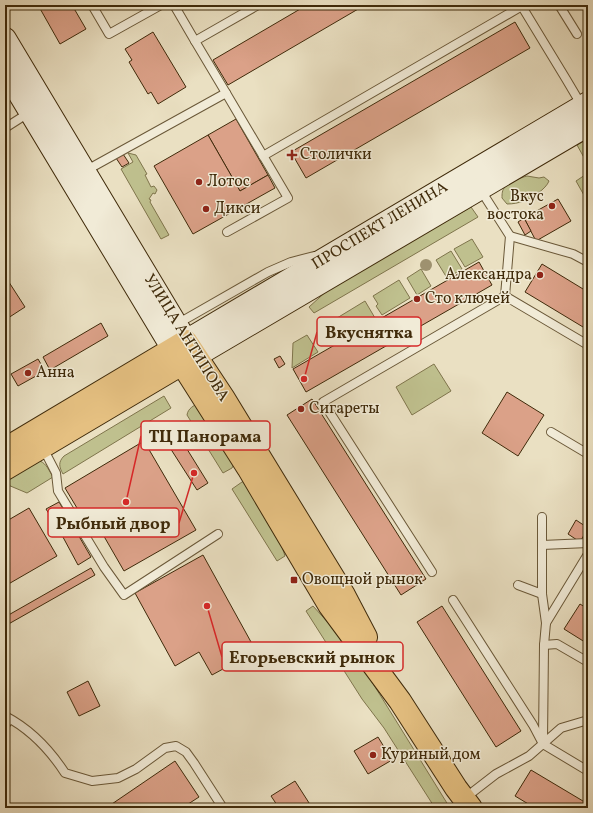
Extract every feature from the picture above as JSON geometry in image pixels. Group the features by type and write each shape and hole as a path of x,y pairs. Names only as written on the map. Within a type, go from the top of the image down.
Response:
{"main road":[{"name":"УЛИЦА АНТИПОВА","path":"5,39 37,108 183,347"},
{"name":"УЛИЦА АНТИПОВА","path":"5,70 37,108 84,172 183,347 248,468 329,605 400,701 456,788 468,803"},
{"name":"ПРОСПЕКТ ЛЕНИНА","path":"183,347 480,189 586,112"},
{"name":"ПРОСПЕКТ ЛЕНИНА","path":"183,347 341,249 586,112"},
{"path":"6,453 42,447 183,347"},
{"path":"6,453 183,347"}],"lane":[{"path":"92,5 109,34 161,5"},
{"path":"174,5 288,198 227,232"},
{"path":"195,41 258,5"},
{"path":"263,156 522,5 586,112"},
{"path":"559,5 577,34"},
{"path":"84,172 226,94"},
{"path":"5,128 37,108"},
{"path":"480,189 510,236 505,296"},
{"path":"510,236 573,254 588,262"},
{"path":"505,296 588,345"},
{"path":"432,572 322,402 505,296"},
{"path":"551,432 588,454"},
{"path":"42,447 56,473 58,491 104,567 124,595 218,534"},
{"path":"542,517 542,594 546,624 544,645 543,744"},
{"path":"542,545 588,543"},
{"path":"546,624 588,554"},
{"path":"518,585 542,594"},
{"path":"453,600 533,725 543,744 588,771"},
{"path":"544,645 557,644 588,662"},
{"path":"5,726 7,718 33,735 57,761 65,773 92,780 118,778 136,768 165,748 176,746 186,752 194,763 221,805 216,808"},
{"path":"468,803 496,774 529,756 561,728 588,720"}],"green space":[{"path":"588,139 588,162 587,163 577,145"},
{"path":"128,153 136,155 147,174 145,175 151,187 154,186 157,190 149,199 151,200 150,202 169,235 161,239 121,169 133,162"},
{"path":"588,173 588,195 585,197 576,181"},
{"path":"527,176 539,178 544,177 549,181 542,190 531,198 513,204 507,204 502,198 504,188 512,182"},
{"path":"471,207 478,217 314,313 309,307 330,288"},
{"path":"472,239 483,257 465,267 454,249"},
{"path":"451,251 462,269 447,278 436,260"},
{"path":"421,269 431,286 417,295 407,278"},
{"path":"399,280 410,298 382,315 376,306 378,304 373,296"},
{"path":"365,301 375,318 347,335 337,318"},
{"path":"307,335 318,352 292,368 293,343"},
{"path":"434,364 451,391 412,415 396,387"},
{"path":"164,396 171,408 63,474 60,465 64,456"},
{"path":"198,403 234,464 232,468 223,473 187,415 190,409"},
{"path":"40,461 46,466 53,477 27,493 5,483 5,479"},
{"path":"245,481 276,528 285,556 277,561 232,489"},
{"path":"313,606 351,648 450,808 435,808 384,728 362,699 306,611"}],"building":[{"path":"38,5 72,5 86,29 60,44"},
{"path":"307,5 365,5 228,85 213,60"},
{"path":"515,22 530,48 306,178 291,152"},
{"path":"153,32 186,87 158,104 151,92 148,94 129,62 132,60 125,49"},
{"path":"236,119 268,175 240,191 208,135"},
{"name":"Лотос","path":"208,135 240,191 268,175 275,188 193,234 154,166"},
{"path":"123,154 129,163 122,167 116,158"},
{"path":"558,199 571,221 536,241 524,218"},
{"path":"524,218 531,231 525,235 518,222"},
{"path":"479,262 492,285 306,392 293,369"},
{"path":"542,264 588,292 588,330 525,292"},
{"path":"5,276 25,307 5,320"},
{"path":"101,323 108,336 50,370 43,357"},
{"path":"280,356 285,364 279,368 274,359"},
{"name":"Анна","path":"38,359 45,371 18,386 11,374"},
{"path":"507,392 544,415 518,456 482,433"},
{"path":"312,399 426,579 401,595 287,415"},
{"path":"177,433 208,483 197,490 165,440"},
{"path":"144,441 196,530 124,571 94,519 86,523 65,488"},
{"path":"59,502 67,515 54,522 46,509"},
{"path":"29,508 57,556 5,586 5,522"},
{"path":"69,519 91,557 78,565 57,526"},
{"path":"576,520 588,528 580,542 568,534"},
{"path":"203,555 256,651 212,675 199,652 175,666 135,593"},
{"path":"91,568 95,575 5,626 5,617"},
{"path":"580,604 588,609 588,644 564,629"},
{"path":"442,606 521,731 496,747 417,622"},
{"path":"88,681 100,706 79,716 67,692"},
{"name":"Куриный дом","path":"378,737 392,760 368,774 354,751"},
{"path":"175,761 199,797 182,808 106,808"},
{"path":"531,770 588,804 588,808 535,808 515,796"},
{"path":"295,781 311,806 307,808 279,808 271,796"}],"place":[{"name":"Столички","path":"292,155"},
{"name":"Лотос","path":"199,182"},
{"name":"Вкус востока","path":"552,206"},
{"name":"Дикси","path":"206,209"},
{"name":"Александра","path":"540,275"},
{"name":"Сто ключей","path":"417,299"},
{"name":"Анна","path":"28,373"},
{"name":"Вкуснятка","path":"304,379"},
{"name":"Сигареты","path":"301,409"},
{"name":"Рыбный двор","path":"194,473"},
{"name":"ТЦ Панорама","path":"126,502"},
{"name":"Овощной рынок","path":"294,580"},
{"name":"Егорьевский рынок","path":"207,606"},
{"name":"Куриный дом","path":"373,755"}]}
